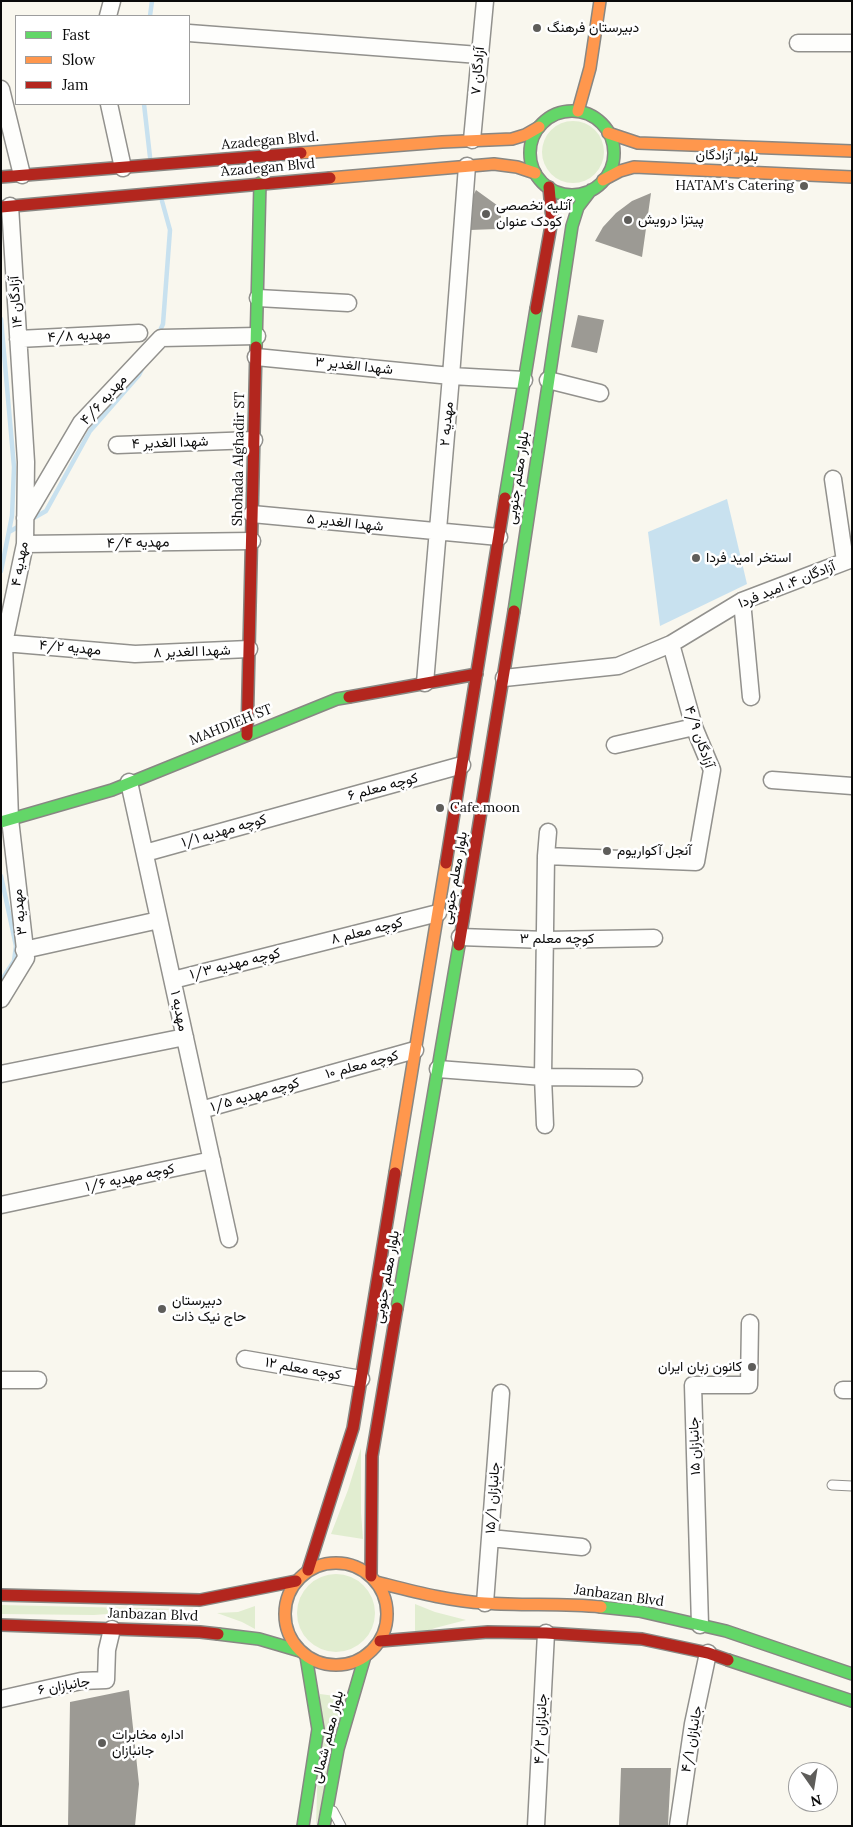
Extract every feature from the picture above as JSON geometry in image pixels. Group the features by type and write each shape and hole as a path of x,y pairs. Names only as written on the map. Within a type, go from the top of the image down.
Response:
{"main road":[{"path":"578,112 590,68 600,1"},
{"path":"578,112 591,116 602,123 614,146 613,160 609,172 591,190 578,194 564,194 542,182 535,173 530,159 530,146 539,127 546,120 555,114 578,112"},
{"name":"Azadegan Blvd.","path":"1,177 472,140 512,139 539,127"},
{"name":"بلوار آزادگان","path":"608,133 638,143 852,151"},
{"name":"َAzadegan Blvd","path":"6,207 467,166 506,164 520,166 535,173"},
{"name":"بلوار آزادگان","path":"603,180 634,167 852,177"},
{"name":"Shohada Alghadir ST","path":"247,735 260,184"},
{"name":"بلوار معلم جنوبی","path":"374,1579 372,1456 504,678 520,484 524,380 552,220 549,187"},
{"name":"بلوار معلم جنوبی","path":"308,1570 352,1428 478,674 499,536 520,484 548,380 572,226 578,207 591,190"},
{"name":"MAHDIEH ST","path":"6,821 112,790 337,699 478,674"},
{"path":"341,1563 357,1567 374,1579 383,1592 387,1605 388,1617 380,1642 366,1656 351,1663 336,1665 320,1663 303,1654 292,1641 287,1630 285,1617 285,1604 289,1592 296,1581 308,1570 324,1564 341,1563"},
{"name":"Janbazan Blvd","path":"374,1579 426,1595 486,1618 546,1633 642,1639 708,1653 852,1701"},
{"name":"Janbazan Blvd","path":"1,1595 200,1604 296,1581"},
{"name":"Janbazan Blvd","path":"380,1642 486,1618 568,1604 639,1611 726,1631 852,1674"},
{"name":"Janbazan Blvd","path":"1,1625 112,1629 200,1628 260,1639 303,1654"},
{"name":"بلوار معلم شمالی","path":"303,1654 318,1729 303,1826"},
{"name":"بلوار معلم شمالی","path":"324,1826 338,1749 366,1656"}],"street":[{"path":"108,15 112,1"},
{"name":"آزادگان ۷","path":"472,140 485,1"},
{"path":"190,33 479,55"},
{"path":"798,43 852,43"},
{"path":"1,90 22,175"},
{"path":"109,105 123,168"},
{"name":"مهدیه ۲","path":"425,683 467,166"},
{"name":"آزادگان ۱۴","path":"6,207 18,338"},
{"path":"258,298 348,303"},
{"name":"مهدیه ۴/۸","path":"18,338 139,333"},
{"name":"مهدیه ۴/۶","path":"24,519 81,423 161,338 257,336"},
{"name":"مهدیه ۴","path":"6,821 4,643 25,544 26,462 18,338"},
{"name":"شهدا الغدیر ۳","path":"256,357 451,376 524,380"},
{"path":"548,380 600,392"},
{"name":"شهدا الغدیر ۴","path":"117,445 254,440"},
{"path":"833,480 849,560"},
{"name":"شهدا الغدیر ۵","path":"252,514 499,536"},
{"name":"مهدیه ۴/۴","path":"25,544 252,541"},
{"name":"آزادگان ۴، امید فردا","path":"504,678 618,666 671,644 742,601 849,560"},
{"path":"742,601 751,697"},
{"name":"مهدیه ۴/۲","path":"4,643 136,654"},
{"name":"آزادگان ۴/۹","path":"546,856 696,862 712,770 694,727 671,644"},
{"name":"شهدا الغدیر ۸","path":"136,654 249,650"},
{"path":"615,746 694,727"},
{"name":"کوچه معلم ۶","path":"304,808 462,765"},
{"path":"772,780 852,786"},
{"name":"مهدیه ۱","path":"129,782 229,1239"},
{"name":"کوچه مهدیه ۱/۱","path":"145,853 304,808"},
{"name":"مهدیه ۳","path":"1,999 26,958 6,821"},
{"path":"545,1125 546,856 548,832"},
{"name":"کوچه معلم ۸","path":"297,949 438,913"},
{"path":"24,950 160,920"},
{"name":"کوچه معلم ۳","path":"460,937 546,940 654,938"},
{"name":"کوچه مهدیه ۱/۳","path":"173,980 297,949"},
{"path":"1,1074 185,1037"},
{"name":"کوچه معلم ۱۰","path":"308,1080 415,1050"},
{"path":"438,1069 544,1077 634,1078"},
{"name":"کوچه مهدیه ۱/۵","path":"201,1110 308,1080"},
{"name":"کوچه مهدیه ۱/۶","path":"1,1205 212,1160"},
{"name":"جانبازان ۱۵","path":"700,1625 693,1385 749,1385 750,1323"},
{"name":"کوچه معلم ۱۲","path":"245,1359 360,1379"},
{"path":"1,1380 38,1380"},
{"name":"جانبازان ۱۵/۱","path":"486,1618 501,1393"},
{"path":"490,1538 582,1547"},
{"name":"جانبازان ۶","path":"1,1699 81,1681 106,1680 107,1650 112,1629"},
{"name":"جانبازان ۴/۲","path":"536,1826 546,1633"},
{"name":"جانبازان ۴/۱","path":"678,1826 693,1724 708,1653"}],"lane":[{"path":"832,1485 852,1486"},
{"path":"328,1802 341,1826"}],"green space":[{"path":"573,121 590,126 595,130 599,135 604,152 599,169 595,174 590,178 573,183 556,178 551,174 547,169 542,152 547,135 551,130 556,126"},
{"path":"361,1448 363,1539 331,1534 348,1490"},
{"path":"336,1574 351,1577 363,1586 372,1598 375,1613 372,1628 363,1640 351,1649 336,1652 321,1649 309,1640 300,1628 297,1613 300,1598 309,1586 321,1577"},
{"path":"415,1604 435,1612 466,1620 415,1635"},
{"path":"1,1605 175,1609 94,1615 1,1614"},
{"path":"255,1606 255,1629 217,1613 238,1612"},
{"path":"320,1694 350,1698 316,1826"}],"water":[{"name":"استخر امید فردا","path":"727,499 747,584 660,626 648,532"}],"building":[{"name":"آتلیه تخصصی کودک عنوان","path":"476,190 501,208 501,220 497,229 470,230 470,202"},
{"name":"پیتزا درویش","path":"651,193 642,257 595,241 603,227 616,213 632,201"},
{"path":"578,315 604,320 597,353 571,347"},
{"name":"اداره مخابرات جانبازان","path":"129,1690 139,1784 135,1826 68,1826 70,1702"},
{"path":"621,1768 671,1768 668,1825 619,1825"}],"waterway":[{"path":"150,15 152,1"},
{"path":"144,105 150,157"},
{"path":"158,335 163,324 170,230 162,201"},
{"path":"1,319 14,467 12,516 1,571"},
{"path":"30,520 46,511 90,431 139,375 143,367"},
{"path":"9,532 21,525"},
{"path":"1,876 16,946 14,961 1,981"}],"traffic: fast":[{"path":"572,111 595,118 607,130 614,153 607,176 595,188 572,195 549,188 537,176 530,153 537,130 549,118 572,111"},
{"path":"256,347 260,183"},
{"path":"514,611 572,226 578,207 591,190"},
{"path":"505,498 536,309"},
{"path":"1,822 112,790 337,699 349,697"},
{"path":"397,1308 459,945"},
{"path":"601,1607 639,1611 726,1631 852,1674"},
{"path":"218,1634 259,1639 300,1651"},
{"path":"303,1826 318,1729 306,1656"},
{"path":"324,1826 338,1749 365,1656"},
{"path":"728,1660 852,1701"}],"traffic: slow":[{"path":"578,111 590,68 600,1"},
{"path":"301,153 442,142 512,139 525,135 539,127"},
{"path":"608,133 638,143 852,151"},
{"path":"330,178 494,164 517,167 535,173"},
{"path":"603,180 620,171 634,167 852,177"},
{"path":"395,1173 446,863"},
{"path":"336,1563 356,1567 372,1578 383,1594 387,1614 383,1634 372,1650 356,1661 336,1665 316,1661 300,1650 289,1634 285,1614 289,1594 300,1578 316,1567 336,1563"},
{"path":"376,1582 430,1595 471,1602 601,1607"}],"traffic: jam":[{"path":"1,177 301,153"},
{"path":"1,207 330,178"},
{"path":"536,309 552,220 549,187"},
{"path":"247,735 256,347"},
{"path":"446,863 505,498"},
{"path":"459,945 514,611"},
{"path":"349,697 477,674"},
{"path":"308,1570 353,1428 395,1173"},
{"path":"371,1576 372,1456 397,1308"},
{"path":"1,1595 200,1600 296,1581"},
{"path":"1,1625 218,1634"},
{"path":"380,1641 488,1632 546,1633 642,1639 708,1653 728,1660"}],"place":[{"name":"دبیرستان فرهنگ","path":"537,28"},
{"name":"HATAM's Catering","path":"804,186"},
{"name":"آتلیه تخصصی کودک عنوان","path":"486,214"},
{"name":"پیتزا درویش","path":"628,220"},
{"name":"استخر امید فردا","path":"696,558"},
{"name":"Cafe.moon","path":"440,808"},
{"name":"آنجل آکواریوم","path":"607,851"},
{"name":"دبیرستان حاج نیک ذات","path":"162,1309"},
{"name":"کانون زبان ایران","path":"752,1367"},
{"name":"اداره مخابرات جانبازان","path":"102,1743"}]}
